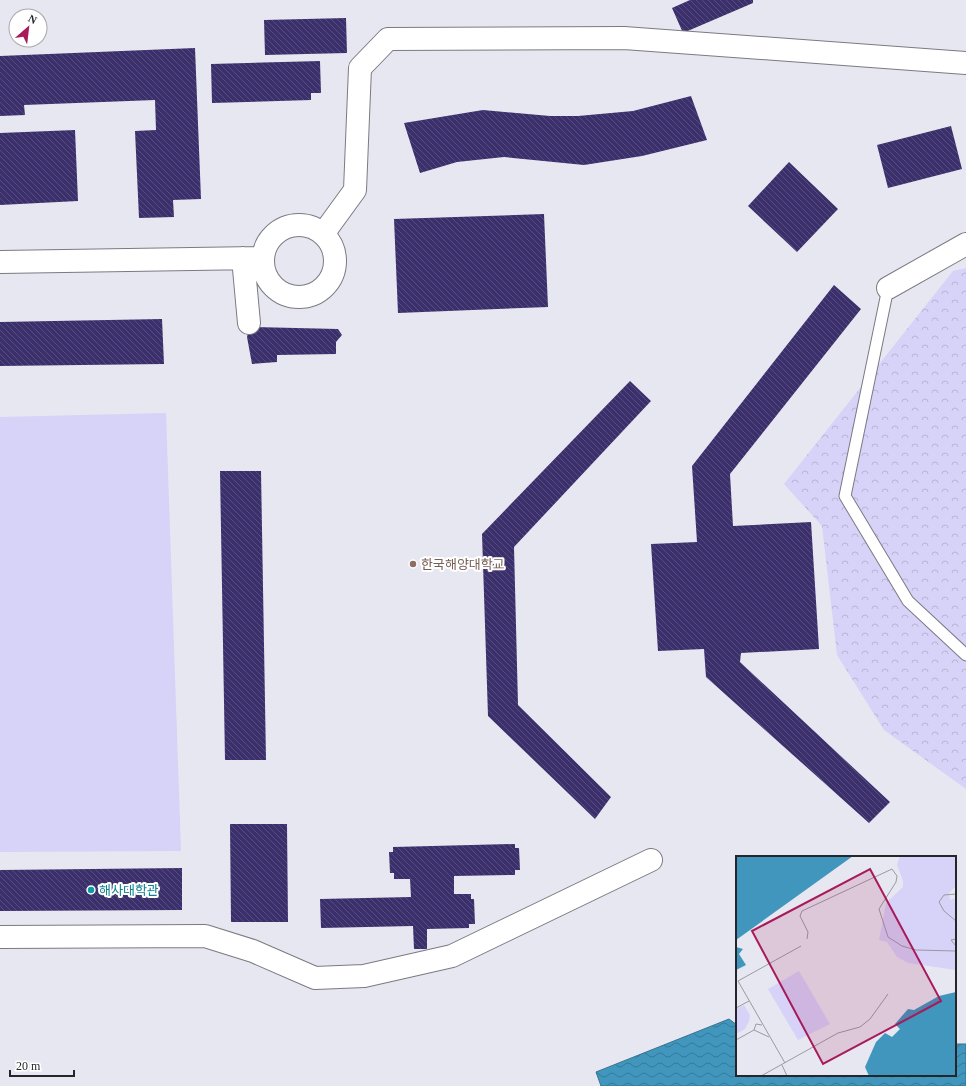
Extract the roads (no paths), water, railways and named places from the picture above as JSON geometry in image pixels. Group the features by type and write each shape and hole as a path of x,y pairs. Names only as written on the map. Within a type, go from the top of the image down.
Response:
{"street":[{"path":"323,234 355,190 360,68 388,38 624,38 966,63"},
{"path":"0,262 253,258 263,269 268,280 275,289 286,295 298,298 310,296 321,290 329,281 334,270 335,258 332,246 323,234 316,228 304,225 292,225 281,229 253,258 248,323"},
{"path":"888,288 966,244"},
{"path":"0,936 205,936 253,951 315,978 364,976 452,956 651,860"}],"lane":[{"path":"888,288 845,496 908,602 966,655"}],"water":[{"path":"729,1019 736,1024 736,1076 956,1076 956,1044 966,1044 966,1086 601,1086 596,1072"}],"place":[{"name":"한국해양대학교","path":"413,564"},
{"name":"해사대학관","path":"91,890"}]}
